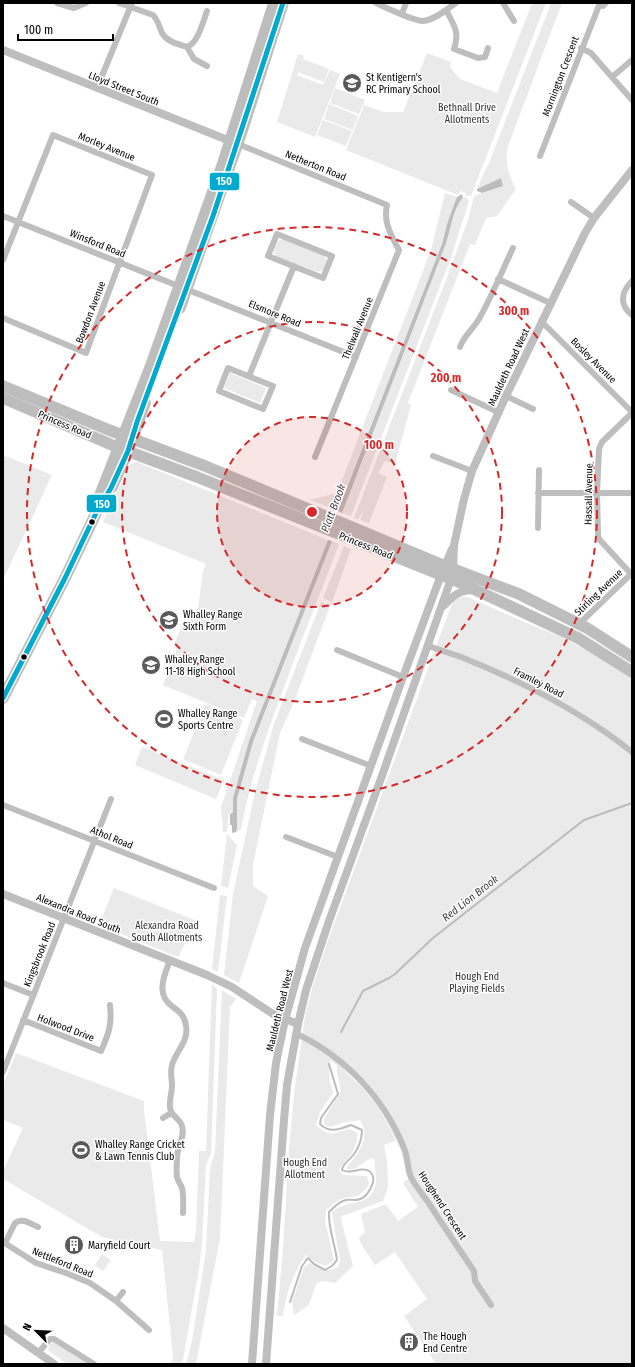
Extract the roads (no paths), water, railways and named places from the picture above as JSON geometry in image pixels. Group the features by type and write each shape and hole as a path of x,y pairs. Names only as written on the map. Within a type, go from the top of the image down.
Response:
{"highway":[{"path":"234,143 274,3"},
{"path":"3,698 65,578 96,513 100,495 124,449 128,436 137,422 283,3"},
{"name":"Princess Road","path":"3,386 109,430 205,466 362,531 447,573 474,590 564,631 602,652 632,672"},
{"name":"Princess Road","path":"3,398 124,449 358,542 447,573 519,594 579,624 632,657"}],"street":[{"path":"57,3 74,8 86,3"},
{"path":"119,3 132,5 153,15 156,18 166,39 187,47 192,46 195,41 207,12"},
{"path":"376,3 414,19 423,21 431,19 456,3"},
{"path":"402,14 406,3"},
{"path":"503,3 514,21"},
{"path":"599,4 603,6 606,3"},
{"name":"Mornington Crescent","path":"540,156 599,4"},
{"path":"97,88 132,5"},
{"path":"446,10 457,30 454,49 478,58 485,57 488,48"},
{"path":"187,47 194,59 207,66"},
{"path":"581,48 591,53 632,100"},
{"name":"Lloyd Street South","path":"3,50 234,143"},
{"path":"612,77 632,60"},
{"name":"Morley Avenue","path":"18,222 53,135 152,174 120,262"},
{"name":"Netherton Road","path":"234,143 387,205"},
{"name":"Mauldeth Road West","path":"266,1364 287,1085 306,990 329,921 376,794 439,610 464,498 472,471 498,412 576,250 594,218 632,170"},
{"path":"571,202 594,218"},
{"name":"Thelwall Avenue","path":"315,457 399,250 385,220 387,205"},
{"name":"Winsford Road","path":"3,216 183,287"},
{"path":"3,260 18,222"},
{"path":"277,234 332,256 323,278 294,266 268,256 277,234"},
{"path":"460,347 462,341 478,320 484,309 513,248"},
{"name":"Bowdon Avenue","path":"3,318 86,353 120,262"},
{"path":"249,376 294,266"},
{"path":"498,279 550,303"},
{"path":"632,280 624,291 622,299 624,306 632,315"},
{"name":"Elsmore Road","path":"183,287 356,357"},
{"name":"Bosley Avenue","path":"541,321 632,412"},
{"path":"456,338 462,341"},
{"path":"228,368 249,376 273,386 264,409 219,391 228,368"},
{"path":"451,390 498,412"},
{"path":"506,396 533,409"},
{"name":"Hassall Avenue","path":"632,412 602,442 598,449 597,493 599,540 632,574"},
{"path":"433,456 472,471"},
{"path":"538,528 539,470"},
{"path":"538,493 632,493"},
{"name":"Mauldeth Road West","path":"252,1364 270,1115 276,1064 285,1020 305,948 402,677 447,573"},
{"name":"Stirling Avenue","path":"579,624 632,574"},
{"name":"Mauldeth Road West","path":"439,610 456,594 466,590 474,590"},
{"name":"Framley Road","path":"429,646 459,656 530,688 576,714 632,752"},
{"path":"337,650 415,681"},
{"path":"302,739 371,766"},
{"name":"Kingsbrook Road","path":"3,1072 5,1062 111,799"},
{"name":"Athol Road","path":"3,805 214,888"},
{"path":"286,837 338,857"},
{"name":"Alexandra Road South","path":"3,894 207,975 232,987 263,1008 285,1020 298,1024"},
{"path":"170,960 163,981 162,993 171,1006 182,1014 187,1027 184,1041 171,1069 172,1086 169,1107 171,1113 182,1126 182,1139 178,1148 177,1156 177,1176 182,1188 183,1213"},
{"path":"3,983 33,995"},
{"name":"Holwood Drive","path":"23,1020 101,1051 107,1039 111,1022 110,1005"},
{"name":"Houghend Crescent","path":"296,1034 315,1043 341,1062 366,1086 391,1119 404,1149 411,1177 474,1271 475,1282 490,1305"},
{"path":"163,1118 171,1113"},
{"path":"4,1242 18,1220 22,1220 38,1228"},
{"name":"Nettleford Road","path":"4,1242 33,1262 90,1283 116,1301 149,1330"},
{"path":"116,1301 123,1292"},
{"path":"3,1328 54,1364"},
{"path":"38,1353 50,1339 54,1338 94,1364"}],"waterway":[{"name":"Red Lion Brook","path":"341,1032 363,991 395,974 433,938 584,820 632,803"},
{"path":"290,1302 302,1266 308,1258 314,1264 325,1270 332,1266 337,1260 329,1212 337,1204 343,1201 359,1200 365,1196 371,1188 373,1182 372,1174 369,1171 363,1169 349,1172 342,1170 344,1165 357,1149 361,1140 362,1130 351,1125 331,1130 320,1124 321,1118 338,1094 329,1064"}],"place":[{"name":"St Kentigern's RC Primary School","path":"352,83"},
{"name":"Whalley Range Sixth Form","path":"169,620"},
{"name":"Whalley Range 11-18 High School","path":"151,665"},
{"name":"Whalley Range Sports Centre","path":"164,719"},
{"name":"Whalley Range Cricket & Lawn Tennis Club","path":"81,1150"},
{"name":"Maryfield Court","path":"74,1245"},
{"name":"The Hough End Centre","path":"409,1342"}],"park label":[{"name":"Bethnall Drive Allotments","path":"467,112"},
{"name":"Alexandra Road South Allotments","path":"167,930"},
{"name":"Hough End Playing Fields","path":"477,982"},
{"name":"Hough End Allotment","path":"305,1168"}],"water label":[{"name":"Platt Brook","path":"333,508"}]}
